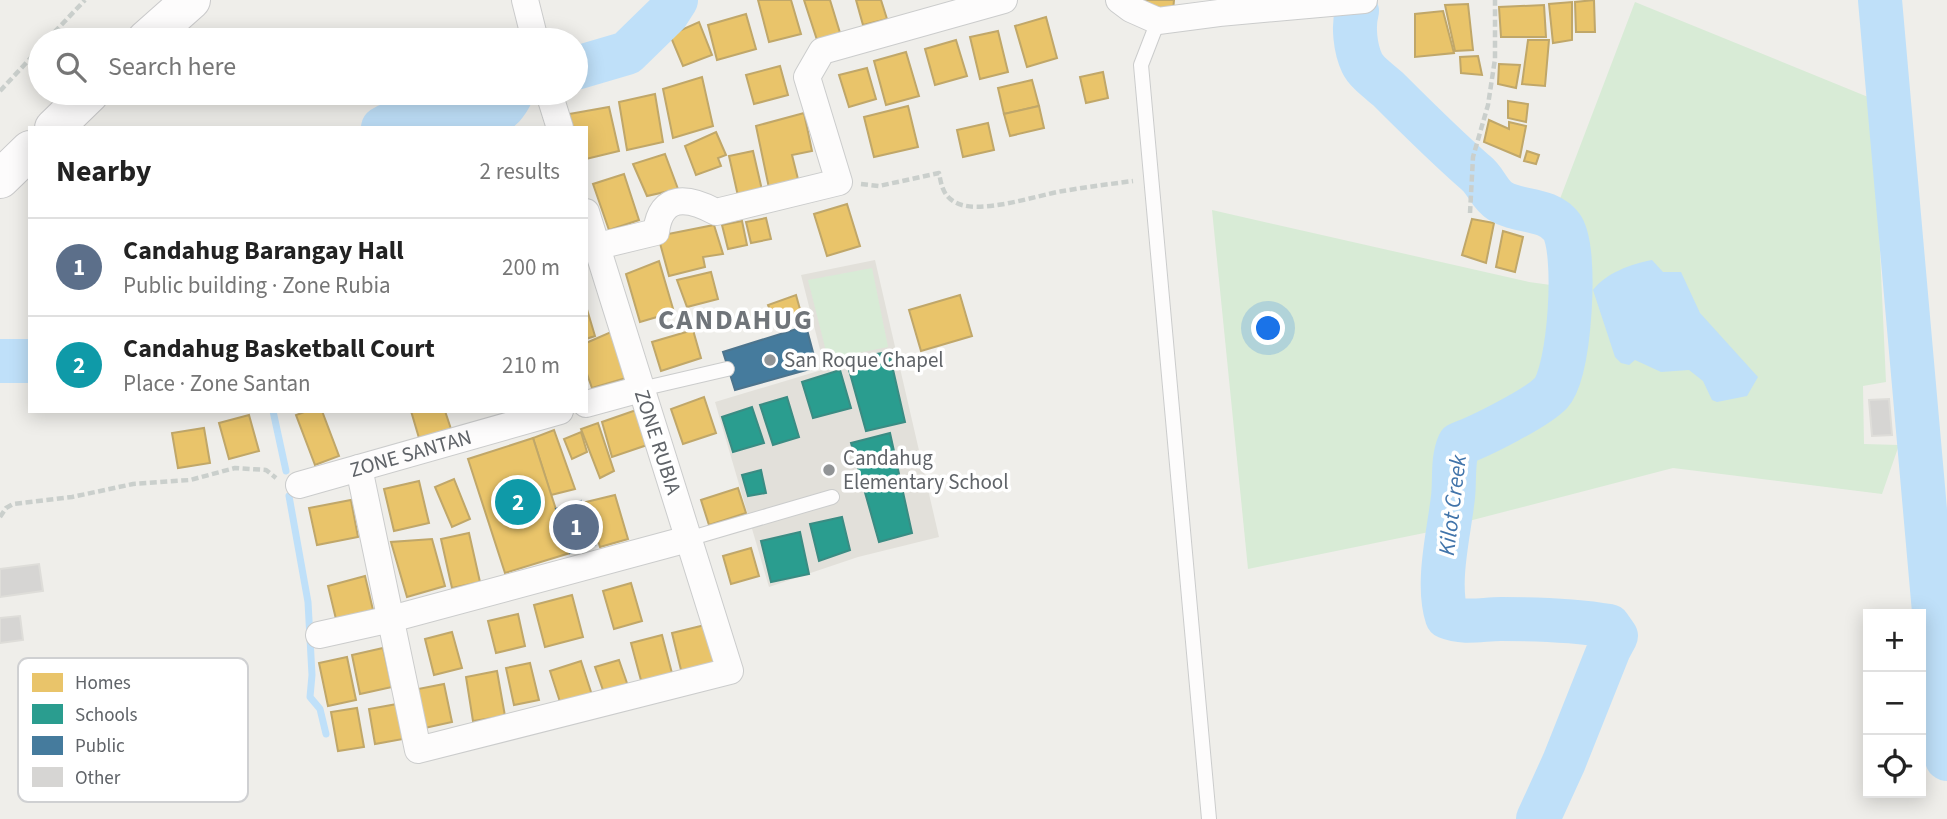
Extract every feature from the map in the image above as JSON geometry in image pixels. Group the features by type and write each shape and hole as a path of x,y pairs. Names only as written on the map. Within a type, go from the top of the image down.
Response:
{"main road":[{"path":"160,28 191,0"},
{"path":"56,126 78,105"},
{"path":"0,189 18,162"}],"street":[{"path":"525,0 533,28"},
{"path":"591,247 656,232 657,221 664,208 680,200 702,205 716,212 839,182 807,77 822,51 1004,0"},
{"path":"1119,0 1131,9 1158,21 1364,0"},
{"path":"553,105 559,126"},
{"name":"ZONE RUBIA","path":"391,619 418,751 730,671 641,389 591,247 588,226"},
{"path":"588,403 641,389"},
{"name":"ZONE SANTAN","path":"299,485 554,413"},
{"path":"359,468 391,619"},
{"path":"319,635 391,619 688,539"}],"lane":[{"path":"1158,21 1141,65 1209,819"},
{"path":"641,389 727,369"},
{"path":"688,539 832,497"}],"path":[{"path":"58,28 85,0"},
{"path":"1470,213 1473,157 1488,105 1495,59 1495,0"},
{"path":"0,91 28,61"},
{"path":"839,182 879,186 939,173 943,191 952,201 966,207 997,205 1061,191 1151,178"},
{"path":"0,517 6,508 13,504 72,497 133,484 190,480 235,468 266,470 281,483 299,485"}],"shaded area":[{"name":"Candahug Elementary School","path":"875,260 939,537 858,557 769,587 715,402 825,369 801,275"}],"green space":[{"path":"1635,2 1873,99 1886,382 1863,386 1864,444 1899,445 1882,494 1673,468 1465,522 1469,459 1565,400 1570,386 1576,365 1583,311 1584,234 1578,217 1558,204"},
{"path":"1212,210 1529,282 1558,286 1554,333 1542,386 1449,433 1440,451 1434,531 1248,569"},
{"path":"872,268 888,347 828,359 808,280"}],"water":[{"path":"1652,260 1663,272 1681,272 1700,313 1758,377 1747,396 1717,402 1712,400 1703,381 1689,370 1661,372 1635,360 1629,365 1621,363 1615,357 1593,290 1619,270"}],"building: Homes":[{"path":"758,0 791,0 801,34 769,42"},
{"path":"804,0 830,0 841,36 818,43"},
{"path":"856,0 881,0 887,19 863,25"},
{"path":"1139,0 1174,0 1173,11 1139,8"},
{"path":"1594,0 1595,32 1576,32 1575,2"},
{"path":"1572,2 1572,40 1553,43 1549,4"},
{"path":"1468,4 1473,50 1455,51 1445,5"},
{"path":"1544,5 1546,37 1501,37 1499,7"},
{"path":"1443,11 1454,53 1415,57 1415,14"},
{"path":"746,14 756,49 717,60 708,25"},
{"path":"1046,17 1057,58 1027,67 1015,26"},
{"path":"699,22 712,55 683,66 670,35"},
{"path":"998,31 1008,72 980,79 970,37"},
{"path":"956,40 967,76 935,85 925,49"},
{"path":"1528,40 1549,40 1545,86 1522,84"},
{"path":"906,52 919,96 886,105 874,61"},
{"path":"1478,56 1482,75 1461,73 1460,57"},
{"path":"1499,64 1520,65 1516,88 1498,84"},
{"path":"780,66 788,95 754,104 746,75"},
{"path":"867,68 876,99 849,107 839,75"},
{"path":"1103,72 1108,98 1086,103 1080,77"},
{"path":"702,77 713,126 673,138 663,89"},
{"path":"1032,80 1039,106 1004,114 998,88"},
{"path":"655,94 663,142 627,150 619,102"},
{"path":"1508,101 1528,104 1526,122 1508,118"},
{"path":"908,106 918,147 874,157 864,117"},
{"path":"1039,106 1044,128 1010,136 1004,114"},
{"path":"609,107 619,151 588,159 588,126 572,126 569,114"},
{"path":"804,113 812,151 792,155 798,179 769,188 756,126"},
{"path":"1489,120 1509,129 1509,122 1526,126 1520,157 1484,142"},
{"path":"988,123 994,150 963,157 957,130"},
{"path":"716,132 726,155 718,158 721,166 696,175 685,146"},
{"path":"753,151 762,190 738,196 729,156"},
{"path":"1527,151 1539,155 1536,164 1524,161"},
{"path":"665,154 678,189 647,196 633,164"},
{"path":"624,174 639,220 609,230 593,184"},
{"path":"847,204 860,246 827,256 814,214"},
{"path":"766,218 771,239 751,243 746,222"},
{"path":"1472,219 1494,223 1486,263 1462,255"},
{"path":"742,221 747,245 728,249 722,225"},
{"path":"714,225 723,254 703,257 705,267 669,276 658,236"},
{"path":"1503,231 1523,237 1515,272 1496,267"},
{"path":"659,261 674,312 640,322 626,274"},
{"path":"711,272 718,299 687,307 677,280"},
{"path":"796,295 803,320 777,327 768,305"},
{"path":"960,295 972,336 921,351 909,310"},
{"path":"588,313 595,336 588,338"},
{"path":"693,330 701,358 661,371 652,342"},
{"path":"611,332 626,378 592,388 588,377 588,342"},
{"path":"704,397 716,433 683,444 671,409"},
{"path":"639,409 650,444 612,457 602,422"},
{"path":"323,413 339,456 315,465 296,415"},
{"path":"412,413 446,413 451,429 419,438"},
{"path":"249,415 259,451 229,459 219,423"},
{"path":"598,423 614,471 600,478 581,429"},
{"path":"204,428 210,463 178,468 172,433"},
{"path":"554,430 575,489 551,495 533,438"},
{"path":"581,432 587,452 572,459 564,439"},
{"path":"533,438 570,553 505,573 468,459"},
{"path":"454,479 470,519 452,527 435,487"},
{"path":"419,481 429,523 394,531 384,489"},
{"path":"738,488 746,513 709,525 701,500"},
{"path":"615,495 628,539 600,547 586,502"},
{"path":"351,500 358,537 317,545 309,508"},
{"path":"469,533 480,582 452,588 441,539"},
{"path":"432,539 445,586 407,597 391,542"},
{"path":"751,548 759,576 731,584 723,556"},
{"path":"365,576 373,610 336,619 328,586"},
{"path":"631,583 642,621 614,629 603,591"},
{"path":"572,595 583,637 545,647 534,605"},
{"path":"518,614 525,646 496,653 488,621"},
{"path":"705,625 715,666 682,674 672,633"},
{"path":"452,632 462,668 434,675 425,639"},
{"path":"662,635 673,677 642,684 631,643"},
{"path":"383,648 392,687 360,694 352,655"},
{"path":"347,657 356,700 328,706 319,663"},
{"path":"619,660 628,686 604,693 595,667"},
{"path":"581,661 593,698 562,708 550,671"},
{"path":"530,663 539,700 514,705 506,668"},
{"path":"497,671 505,716 473,721 466,677"},
{"path":"444,684 452,722 420,729 413,690"},
{"path":"397,704 403,739 375,744 369,709"},
{"path":"357,708 364,747 338,751 331,712"}],"building: Schools":[{"path":"889,352 905,422 866,431 846,359"},
{"path":"840,370 851,408 813,418 802,382"},
{"path":"787,397 799,437 773,445 760,405"},
{"path":"752,407 764,443 733,452 722,417"},
{"path":"890,433 912,533 879,542 851,443"},
{"path":"761,470 766,493 748,496 742,475"},
{"path":"842,517 850,550 819,561 810,524"},
{"path":"800,532 809,574 771,582 761,541"}],"building: Public":[{"name":"San Roque Chapel","path":"806,326 817,367 735,390 723,352"},
{"path":"581,501 595,545 570,553 556,509"}],"building: Other":[{"path":"1889,399 1892,435 1872,436 1869,400"},
{"path":"39,564 43,591 0,597 0,569"},
{"path":"20,616 23,640 0,643 0,618"}],"waterway":[{"name":"Kilot Creek","path":"588,64 627,53 667,14 676,0"},
{"path":"1880,0 1947,759"},
{"name":"Kilot Creek","path":"1357,11 1356,44 1367,70 1479,176 1496,198 1508,205 1549,216 1562,227 1567,240 1570,259 1570,311 1558,381 1551,393 1534,406 1459,444 1443,574 1447,617 1467,621 1514,619 1582,622 1609,626 1616,636 1538,819"},
{"name":"Kilot Creek","path":"388,126 404,122 462,124 490,116 505,105"},
{"name":"Kilot Creek","path":"0,361 28,361"},
{"path":"273,413 286,471"},
{"path":"289,496 308,602 312,675 310,697 320,709 326,734"}],"place":[{"name":"San Roque Chapel","path":"770,360"},
{"name":"Candahug Elementary School","path":"829,470"},
{"name":"Candahug Basketball Court","path":"518,502"},
{"name":"Candahug Barangay Hall","path":"576,527"}],"district":[{"name":"CANDAHUG","path":"736,319"}]}
